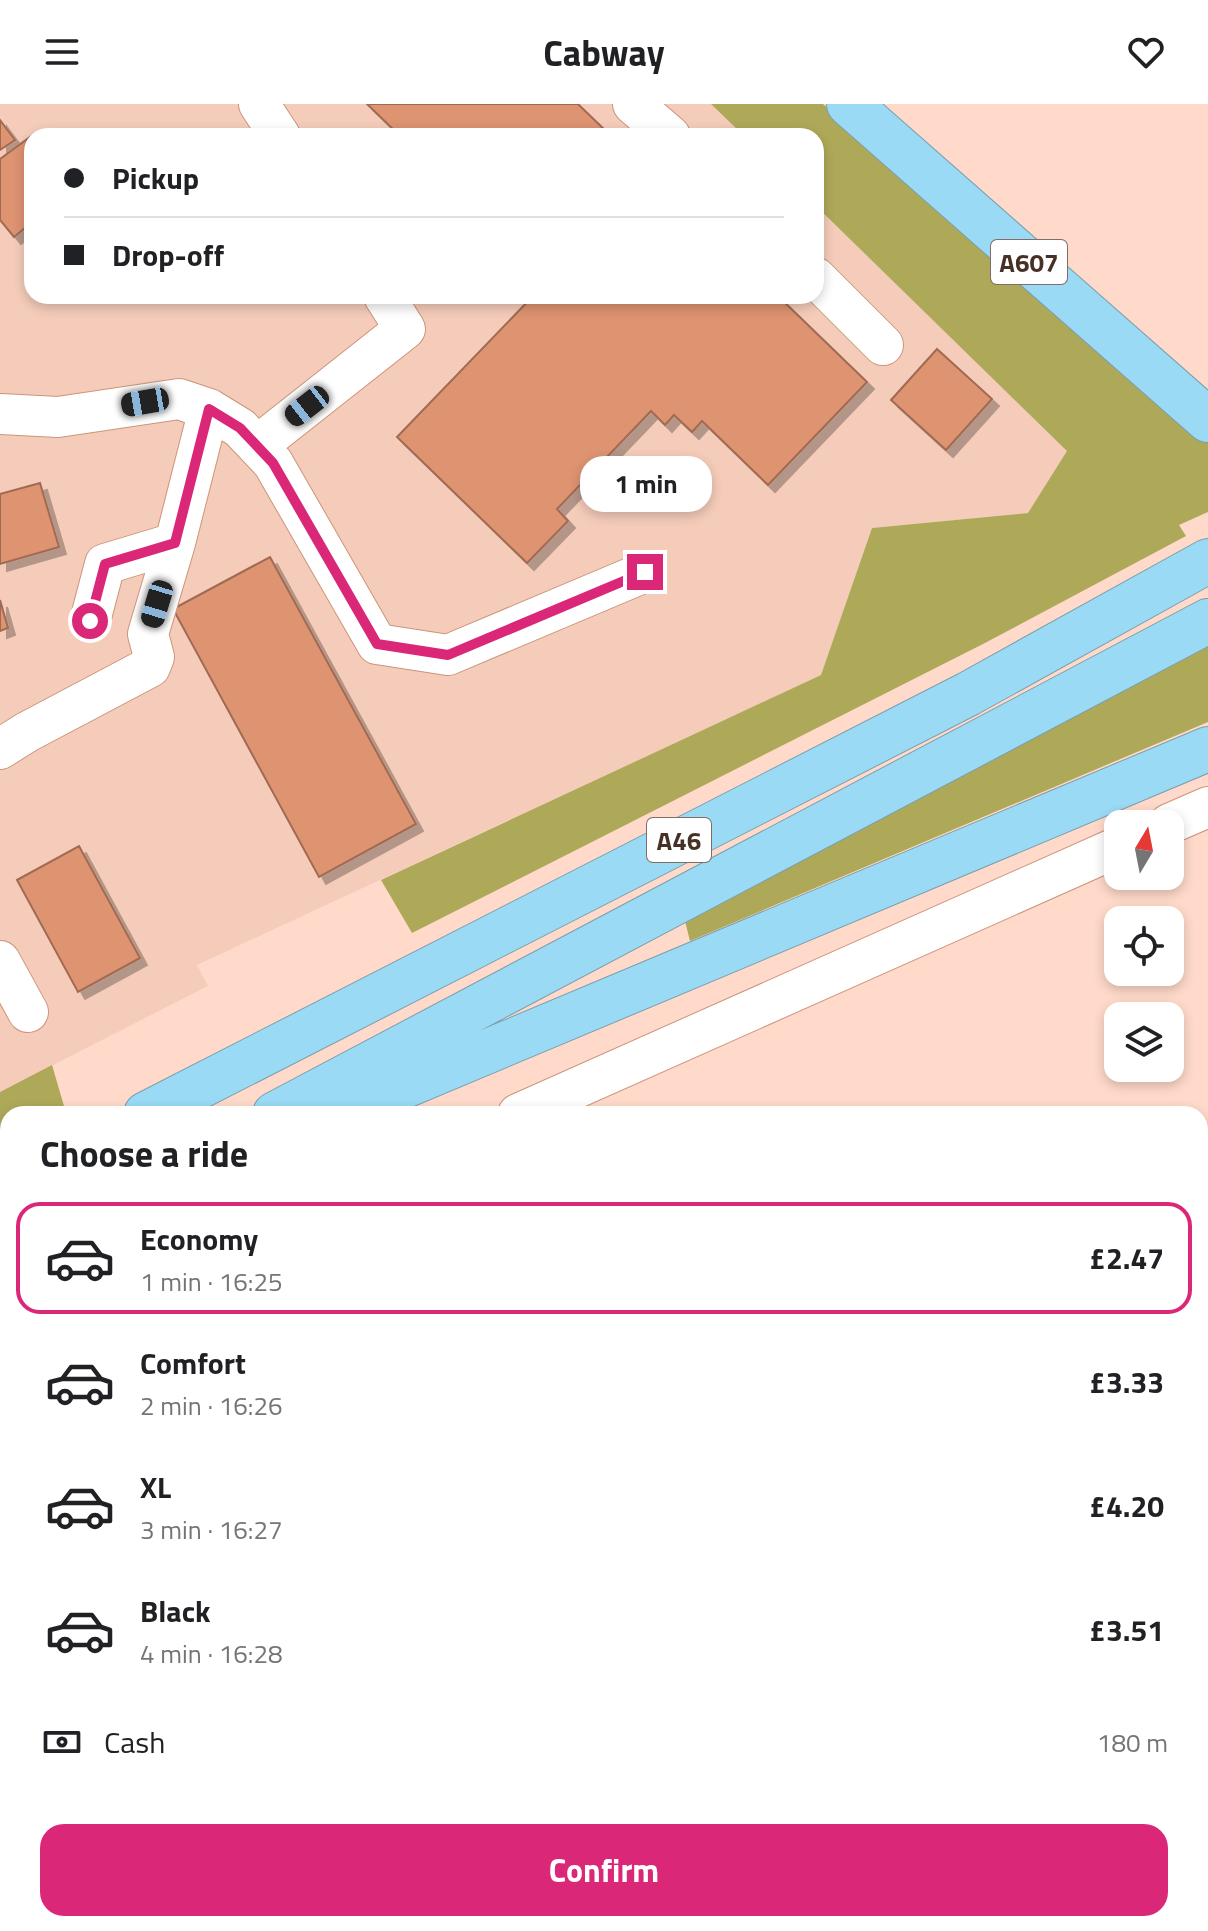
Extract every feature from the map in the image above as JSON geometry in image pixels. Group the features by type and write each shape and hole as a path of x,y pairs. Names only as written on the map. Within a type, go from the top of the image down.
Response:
{"highway":[{"name":"A607","path":"849,104 1208,420"},
{"name":"A46","path":"162,1106 968,694 1208,561"},
{"name":"A46","path":"290,1106 1208,621"},
{"path":"357,1106 1208,749"}],"lane":[{"path":"259,104 275,128"},
{"path":"633,104 661,128"},
{"path":"824,286 883,345"},
{"path":"258,445 405,329 389,304"},
{"path":"0,414 58,417 179,399 209,409 240,428 273,463 377,644 448,655 645,572"},
{"path":"0,749 150,667 154,657 148,634 209,409"},
{"path":"90,621 105,564 175,543"},
{"path":"1184,817 1208,807"},
{"path":"536,1106 1104,853"},
{"path":"0,961 28,1012"}],"shaded area":[{"path":"0,104 711,104 736,128 24,128 24,304 824,304 824,214 1068,451 1028,513 872,528 821,675 197,965 208,986 0,1092"},
{"path":"711,104 823,104 906,172 1208,440 1208,512 1179,525 1186,536 983,644 412,933 381,880 821,675 872,528 1028,513 1067,451 824,214 824,128 736,128"},
{"path":"1208,636 1208,722 690,941 684,917"},
{"path":"52,1065 64,1106 0,1106 0,1092"}],"building":[{"path":"367,104 578,104 603,128 392,128"},
{"path":"0,120 15,140 0,150"},
{"path":"24,141 24,229 14,237 0,220 0,159"},
{"path":"525,304 786,304 867,382 768,485 702,421 692,432 674,415 665,425 651,411 557,509 568,521 527,563 397,437"},
{"path":"937,349 992,399 946,450 891,400"},
{"path":"40,483 59,547 0,564 0,494"},
{"path":"270,557 416,824 319,877 173,609"},
{"path":"0,600 8,628 0,631"},
{"path":"79,846 140,958 78,992 17,880"}],"route":[{"path":"90,621 105,564 175,543 209,409 240,428 273,463 377,644 448,655 645,572"}]}
